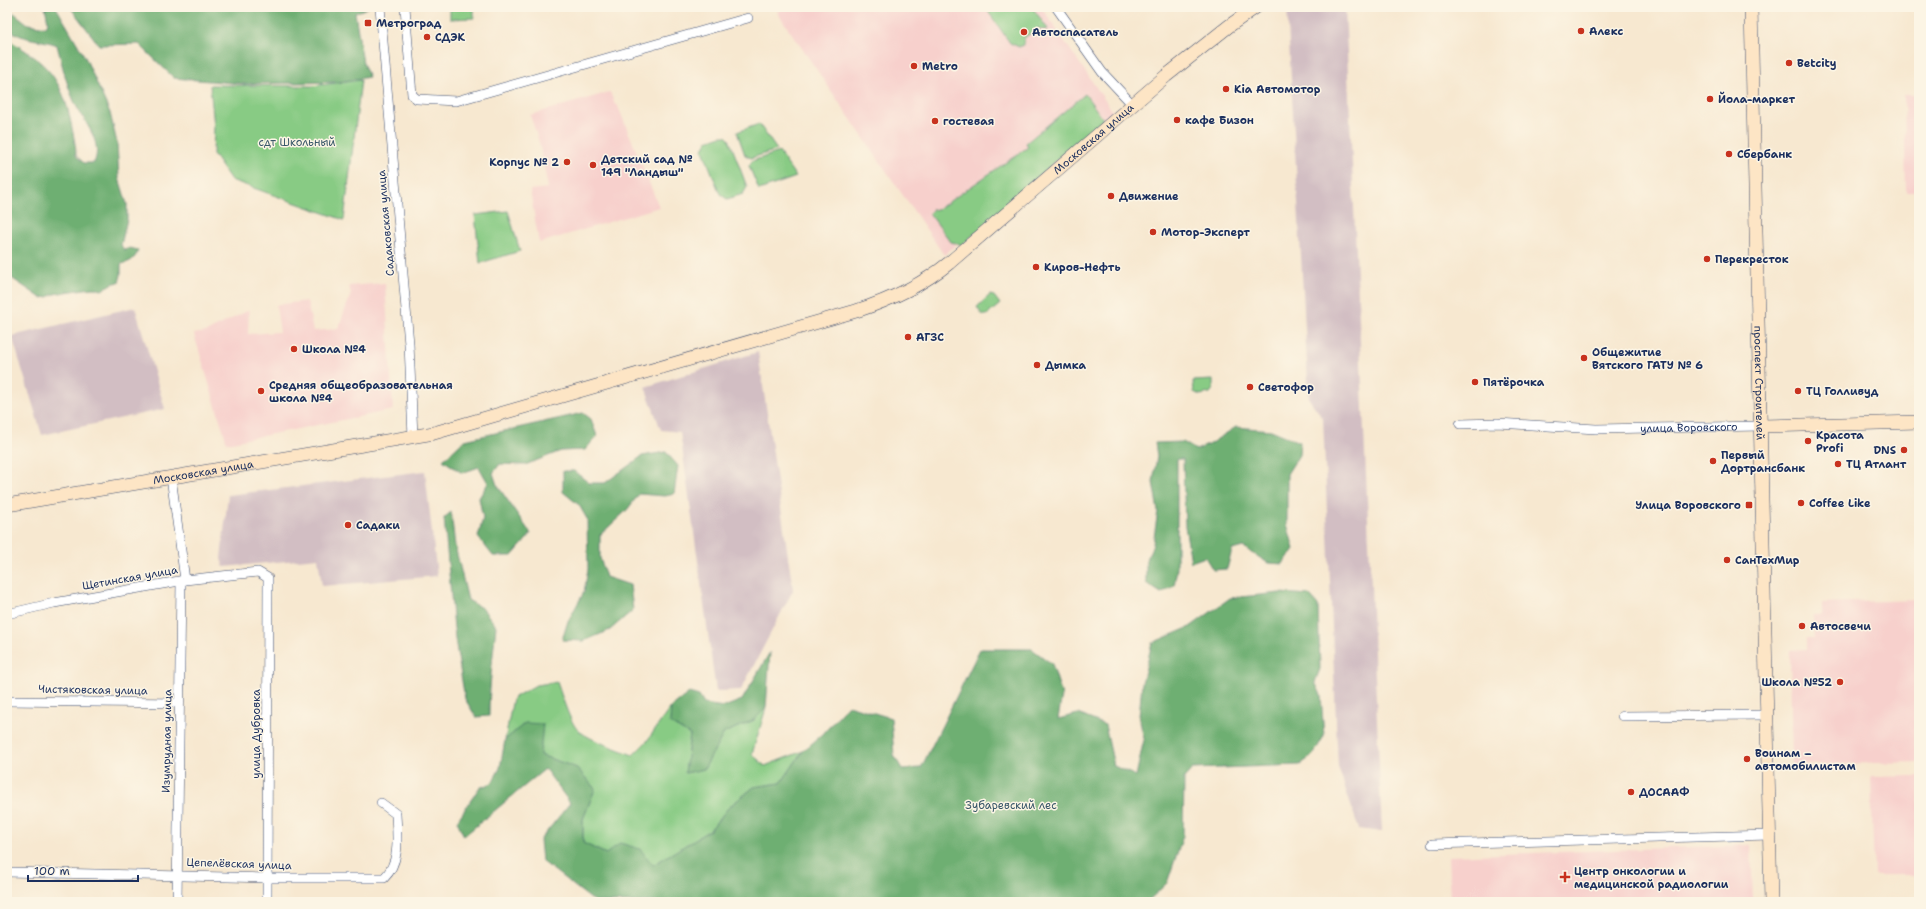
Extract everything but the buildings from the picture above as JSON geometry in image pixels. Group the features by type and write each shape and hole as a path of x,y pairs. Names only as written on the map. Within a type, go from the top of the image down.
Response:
{"main road":[{"name":"Московская улица","path":"7,505 400,440 434,433 856,311 904,293 935,275 1133,105 1229,26 1256,7"},
{"name":"проспект Строителей","path":"1751,7 1771,902"},
{"name":"улица Воровского","path":"1760,426 1919,422"}],"street":[{"name":"Садаковская улица","path":"380,7 408,328 413,437"},
{"path":"405,7 412,95 417,99 456,101 748,18"},
{"path":"1056,7 1102,72 1133,105"},
{"name":"улица Воровского","path":"1460,424 1496,423 1596,429 1760,426"},
{"name":"Изумрудная улица","path":"171,477 183,581 177,902"},
{"name":"Щетинская улица","path":"7,614 54,603 183,581 258,572"},
{"name":"улица Дубровка","path":"258,572 268,578 267,902"},
{"name":"Чистяковская улица","path":"7,701 180,703"},
{"path":"1622,716 1767,715"},
{"name":"Цепелёвская улица","path":"7,872 177,874 267,878 384,878 392,870 397,853 396,814 381,803"},
{"path":"1432,844 1770,835"}],"shaded area":[{"path":"784,7 1041,7 1113,112 944,255 777,12"},
{"path":"1287,7 1345,7 1382,832 1359,829 1338,767 1323,418 1309,399"},
{"name":"Детский сад № 149 \"Ландыш\"","path":"610,92 615,105 617,104 659,207 539,243 530,190 548,188 539,142 530,115"},
{"path":"1904,95 1919,95 1919,192 1906,192"},
{"name":"Школа №4","path":"385,283 393,410 227,443 194,334 206,332 249,310 248,334 280,332 276,305 307,301 313,331 338,329 351,294 349,286"},
{"path":"135,307 165,409 42,435 12,336"},
{"path":"758,352 793,590 741,690 716,691 680,432 661,430 645,387"},
{"path":"425,471 437,576 322,586 318,558 224,567 221,559 228,495"},
{"path":"1919,600 1919,762 1792,765 1790,650 1807,649 1807,638 1814,638 1813,615 1822,615 1822,603"},
{"path":"1919,776 1919,875 1874,875 1871,777"},
{"name":"Центр онкологии и медицинской радиологии","path":"1751,845 1753,902 1450,902 1448,856"}],"green space":[{"path":"45,7 56,7 85,57 110,113 117,143 119,178 127,204 127,219 121,245 124,250 130,248 138,250 132,260 121,264 121,275 119,282 111,284 102,290 94,288 84,289 54,294 41,298 7,275 7,39 21,47 42,64 57,83 63,94 67,107 76,147 76,156 84,163 94,163 96,155 94,139 71,94 57,45 16,34 11,30 7,23 8,15 14,13 28,24 46,27 48,22"},
{"path":"70,7 369,7 355,13 363,63 369,77 339,82 245,84 174,78 139,44 99,45"},
{"path":"450,7 474,7 474,18 450,19"},
{"path":"985,7 1032,7 1048,29 1044,30 1038,28 1024,38 1024,45 1019,47 1010,43"},
{"name":"сдт Школьный","path":"361,80 344,220 231,180 213,154 214,126 210,85 312,86"},
{"path":"1085,94 1103,119 962,245 951,242 929,213 933,209 937,210 1028,147 1026,143"},
{"path":"759,124 777,150 751,158 745,155 737,132"},
{"path":"721,136 726,136 729,139 747,187 743,194 727,199 720,194 703,150 707,141"},
{"path":"779,152 796,177 759,190 749,166 752,161"},
{"path":"508,211 520,251 480,263 475,215"},
{"path":"990,295 994,296 1000,304 987,315 982,315 977,307"},
{"path":"1213,380 1213,389 1210,393 1200,395 1194,392 1193,381"},
{"path":"583,413 591,419 597,436 585,450 561,451 525,465 500,464 493,473 497,485 531,534 512,556 493,556 478,537 483,518 479,498 488,483 479,467 462,473 443,460 465,440"},
{"path":"1236,427 1271,430 1300,442 1299,455 1287,474 1287,524 1294,549 1283,564 1268,563 1243,547 1232,550 1227,569 1213,570 1205,557 1191,562 1185,526 1183,459 1177,459 1177,568 1174,586 1161,593 1146,583 1146,562 1153,544 1158,511 1153,482 1157,456 1155,443 1183,442 1196,450 1208,445"},
{"path":"666,452 678,466 674,494 665,496 639,494 627,510 600,535 600,558 606,577 630,585 633,610 610,630 584,641 562,640 568,621 584,592 588,569 587,519 579,505 563,492 563,471 574,471 589,483 605,483 642,456"},
{"path":"451,512 455,546 468,600 483,609 496,626 490,682 489,716 476,717 465,699 455,639 444,518"},
{"name":"Зубаревский лес","path":"1280,593 1309,595 1318,605 1320,669 1315,682 1321,695 1324,736 1313,755 1300,765 1192,769 1184,778 1183,836 1167,883 1147,902 595,902 542,861 540,840 570,803 545,769 464,836 457,821 479,788 492,783 500,768 505,740 525,723 543,724 540,755 577,768 595,789 583,819 583,843 606,854 620,843 640,849 653,865 710,830 729,807 754,787 781,783 803,751 823,734 848,705 891,718 894,755 902,769 921,768 980,649 1032,649 1052,664 1062,695 1058,719 1078,714 1105,725 1114,766 1136,776 1144,739 1139,717 1142,683 1152,643 1190,627 1230,598"},
{"path":"770,652 766,708 754,720 724,733 704,769 685,773 690,735 670,723 671,707 689,693 699,696 704,704 724,707 742,700"},
{"path":"557,682 572,722 579,731 584,735 633,755 647,741 671,707 670,723 690,734 685,773 704,769 724,733 754,720 766,708 752,754 765,766 803,751 781,783 754,787 729,807 710,830 652,866 621,843 606,854 583,843 583,819 595,789 577,768 540,755 525,723 505,740 513,698 536,685"}],"place":[{"name":"Метроград","path":"368,23"},
{"name":"Алекс","path":"1581,31"},
{"name":"Автоспасатель","path":"1024,32"},
{"name":"СДЭК","path":"427,37"},
{"name":"Betcity","path":"1789,63"},
{"name":"Metro","path":"914,66"},
{"name":"Kia Автомотор","path":"1226,89"},
{"name":"Йола-маркет","path":"1710,99"},
{"name":"кафе Бизон","path":"1177,120"},
{"name":"гостевая","path":"935,121"},
{"name":"Сбербанк","path":"1729,154"},
{"name":"Корпус № 2","path":"567,162"},
{"name":"Детский сад № 149 \"Ландыш\"","path":"593,165"},
{"name":"Движение","path":"1111,196"},
{"name":"Мотор-Эксперт","path":"1153,232"},
{"name":"Перекресток","path":"1707,259"},
{"name":"Киров-Нефть","path":"1036,267"},
{"name":"АГЗС","path":"908,337"},
{"name":"Школа №4","path":"294,349"},
{"name":"Общежитие Вятского ГАТУ № 6","path":"1584,358"},
{"name":"Дымка","path":"1037,365"},
{"name":"Пятёрочка","path":"1475,382"},
{"name":"Светофор","path":"1250,387"},
{"name":"Средняя общеобразовательная школа №4","path":"261,391"},
{"name":"ТЦ Голливуд","path":"1798,391"},
{"name":"Красота Profi","path":"1808,441"},
{"name":"DNS","path":"1904,450"},
{"name":"Первый Дортрансбанк","path":"1713,461"},
{"name":"ТЦ Атлант","path":"1838,464"},
{"name":"Coffee Like","path":"1801,503"},
{"name":"Улица Воровского","path":"1749,505"},
{"name":"Садаки","path":"348,525"},
{"name":"СанТехМир","path":"1727,560"},
{"name":"Автосвечи","path":"1802,626"},
{"name":"Школа №52","path":"1840,682"},
{"name":"Воинам – автомобилистам","path":"1747,759"},
{"name":"ДОСААФ","path":"1631,792"},
{"name":"Центр онкологии и медицинской радиологии","path":"1565,877"}]}
